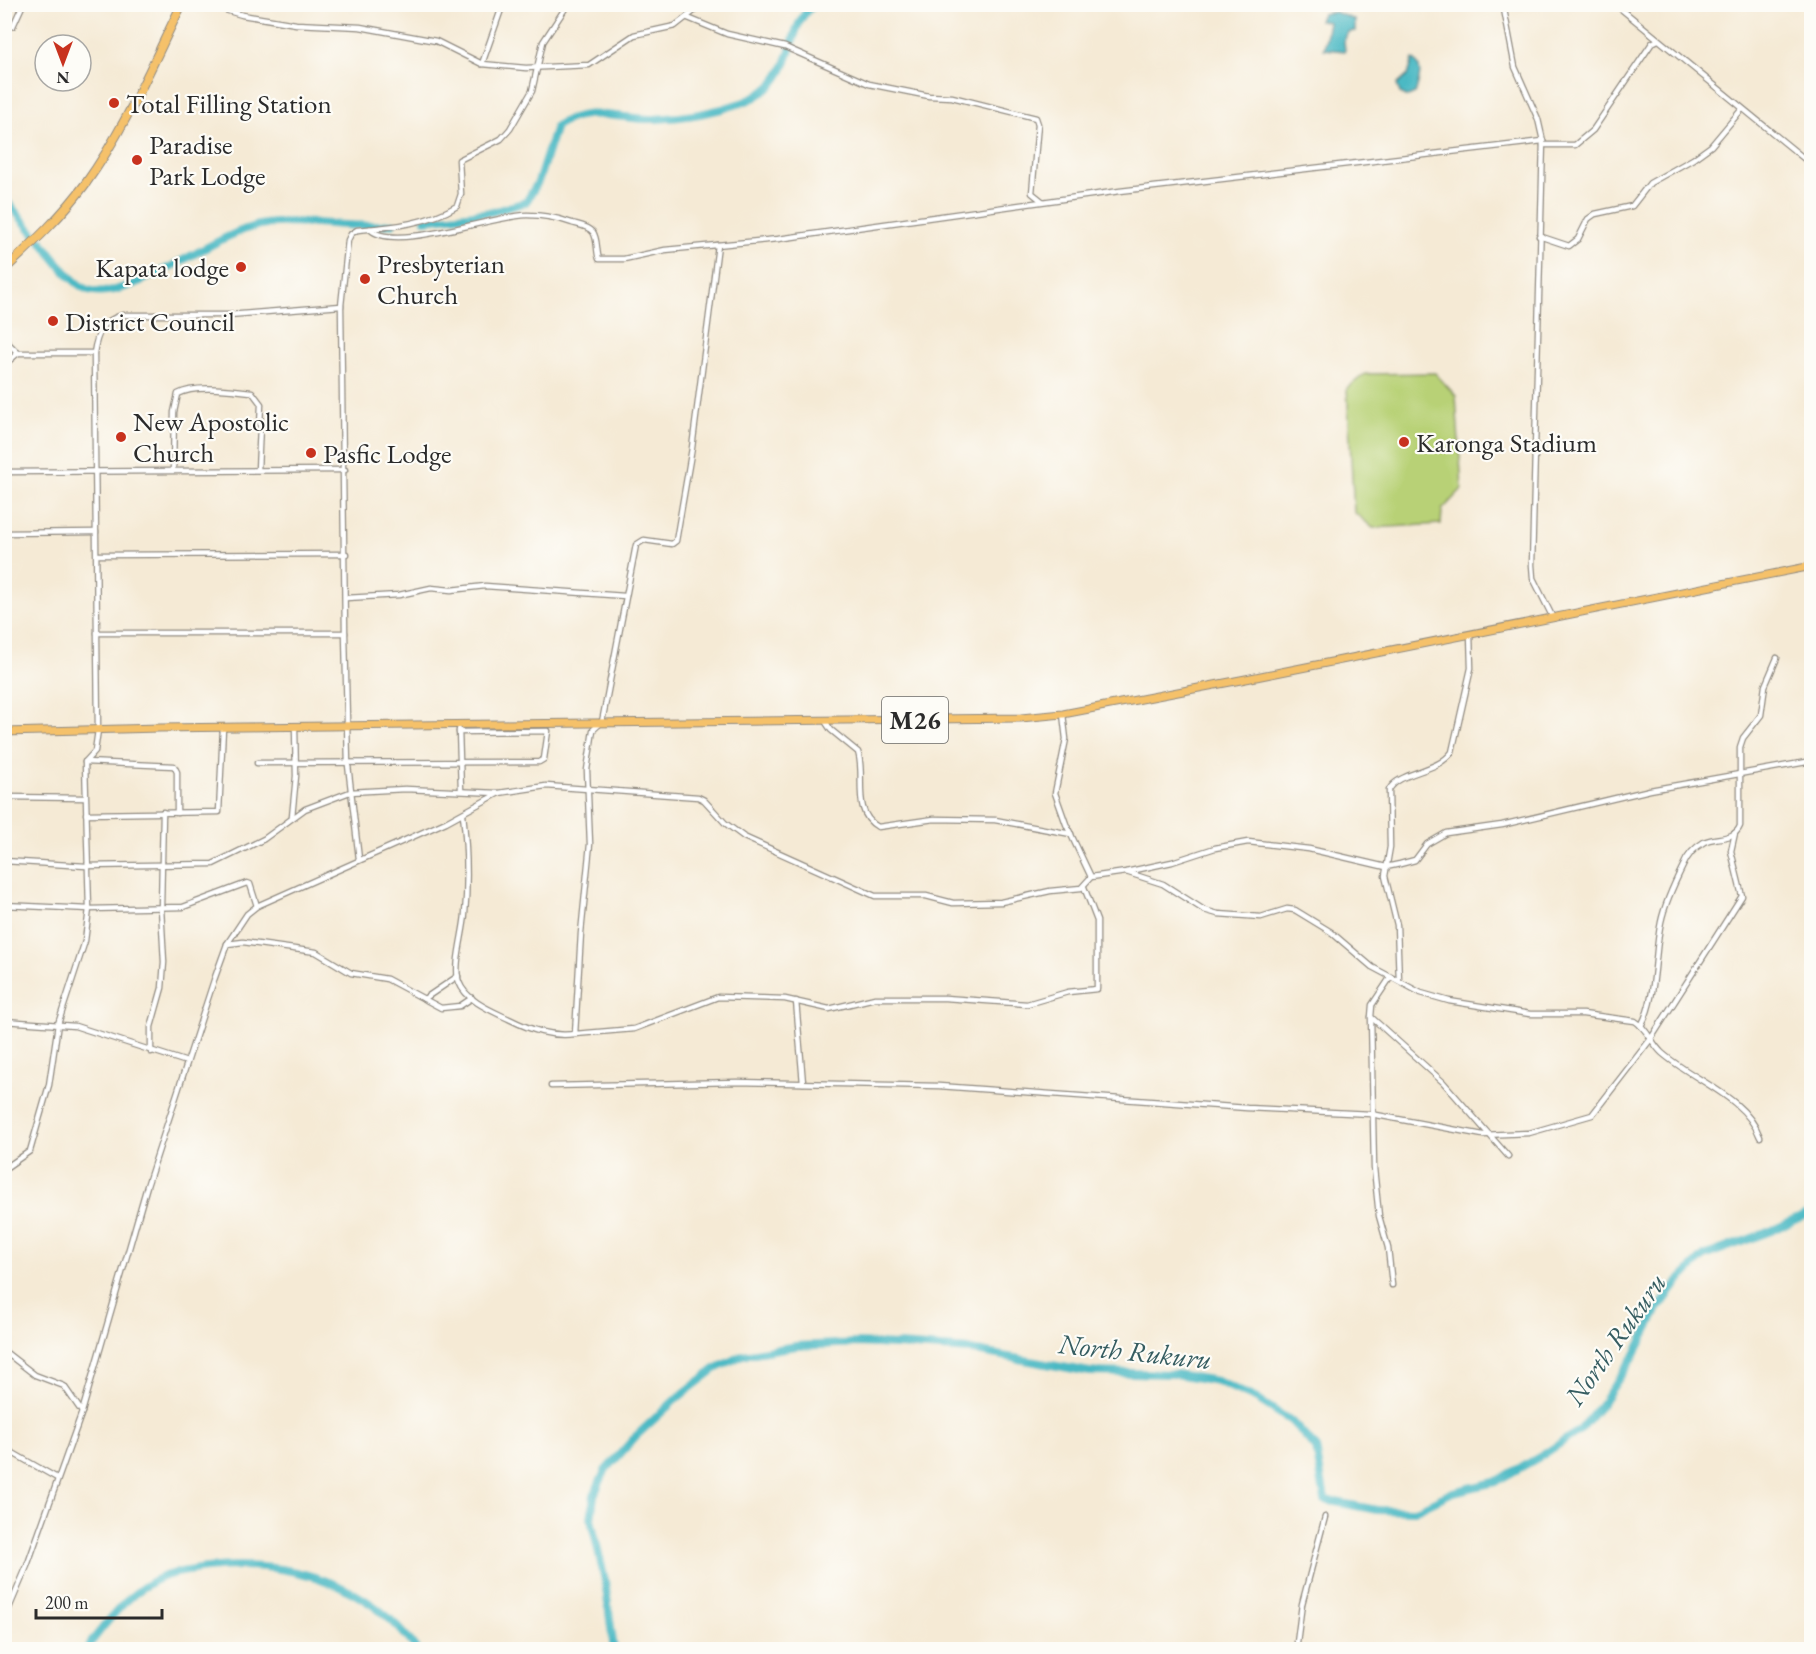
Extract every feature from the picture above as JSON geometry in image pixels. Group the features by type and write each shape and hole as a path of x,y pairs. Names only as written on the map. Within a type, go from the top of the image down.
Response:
{"highway":[{"path":"4,270 69,205 105,153 182,4"}],"main road":[{"name":"M26","path":"4,732 348,726 459,729 602,722 1021,718 1063,714 1812,566"}],"street":[{"path":"4,28 13,26 23,4"},
{"path":"205,4 242,15 296,24 330,28 360,27 441,42 482,64 538,68 595,63 634,35 675,26 703,4"},
{"path":"482,64 503,4"},
{"path":"359,859 348,765 345,633 345,470 341,306 350,236 357,230 433,217 457,206 460,194 459,160 505,135 530,96 543,42 568,4"},
{"path":"1503,4 1515,68 1538,119 1543,143 1532,565 1533,578 1552,616"},
{"path":"1616,4 1812,165"},
{"path":"688,18 726,34 788,48 869,84 924,96 952,97 1036,118 1038,124 1032,192 1042,202"},
{"path":"370,229 375,234 383,236 420,236 529,215 561,218 591,230 596,238 597,254 601,260 1042,202 1543,143 1575,145 1593,130 1652,43 1658,40"},
{"path":"1539,236 1569,246 1578,239 1588,219 1595,214 1632,206 1650,183 1711,146 1742,109"},
{"path":"575,1034 581,933 590,844 587,765 593,730 602,722 625,596 638,542 672,544 676,541 692,447 718,245"},
{"path":"4,1169 30,1151 49,1085 58,1024 85,941 89,909 86,867 85,762 97,745 98,730 94,353 101,327 113,318 123,315 228,315 341,306"},
{"path":"4,339 18,353"},
{"path":"4,365 18,353 94,353"},
{"path":"173,470 174,412 178,394 191,390 224,389 252,392 261,404 258,470"},
{"path":"4,471 345,470"},
{"path":"4,533 96,532"},
{"path":"97,555 346,554"},
{"path":"346,598 399,594 431,588 451,590 485,586 625,596"},
{"path":"98,633 345,633"},
{"path":"1399,981 1397,925 1387,886 1386,867 1389,854 1391,786 1443,762 1456,744 1471,668 1470,634"},
{"path":"551,1086 803,1083 939,1086 1247,1108 1371,1114 1489,1134 1529,1133 1592,1115 1650,1040 1742,896 1731,850 1735,833 1740,826 1738,774 1743,738 1761,715 1765,686 1777,657"},
{"path":"1063,714 1066,739 1055,793 1091,877"},
{"path":"825,721 831,730 858,752 862,801 871,821 878,827 934,819 995,820 1071,834"},
{"path":"86,814 219,812 223,728"},
{"path":"292,817 295,728"},
{"path":"257,763 348,765 460,762 539,762 544,759 549,739 548,731 459,729 460,762 461,790"},
{"path":"4,861 86,867 205,865 222,861 264,838 305,808 350,792 461,790 499,793 537,787 698,797 704,800 725,823 744,837 876,896 926,896 953,903 1001,902 1050,891 1084,887 1091,877 1172,862 1215,848 1248,842 1299,847 1386,867 1415,860 1427,844 1446,833 1502,825 1608,799 1812,761"},
{"path":"85,762 174,766 177,772 177,813"},
{"path":"4,1620 27,1566 82,1412 147,1186 227,944 247,914 257,906 463,814 499,793"},
{"path":"4,797 85,798"},
{"path":"151,1052 151,1027 162,988 164,962 161,908 163,812"},
{"path":"463,814 468,861 458,976 463,989 472,998 529,1029 546,1034 634,1029 679,1014 718,997 739,996 756,1000 796,1001 829,1009 875,998 945,998 1027,1004 1068,992 1097,989 1097,921 1084,887"},
{"path":"1641,1026 1654,978 1661,922 1682,867 1688,855 1703,843 1735,833"},
{"path":"1126,872 1163,884 1204,910 1218,914 1261,917 1287,909 1295,909 1331,932 1372,967 1420,993 1449,1001 1530,1014 1583,1014 1631,1020 1641,1026 1650,1040 1672,1062 1748,1114 1760,1137"},
{"path":"4,905 89,909 161,908 189,905 247,883 250,884 257,906"},
{"path":"227,944 243,942 315,952 351,973 387,979 438,1007 450,1008 465,1004 472,998"},
{"path":"424,999 458,976"},
{"path":"1390,978 1372,1005 1371,1114 1379,1216 1388,1248 1392,1285"},
{"path":"796,1001 803,1083"},
{"path":"1371,1017 1443,1082 1508,1156"},
{"path":"4,1022 75,1026 187,1062"},
{"path":"4,1351 35,1375 64,1386 82,1412"},
{"path":"4,1448 57,1478"},
{"path":"1296,1650 1302,1604 1325,1517"}],"green space":[{"name":"Karonga Stadium","path":"1435,373 1456,396 1462,489 1442,510 1441,524 1373,528 1354,512 1347,388 1365,374"}],"water":[{"path":"1335,12 1355,20 1355,31 1348,32 1344,41 1345,51 1324,49 1329,22 1319,20 1322,14"},
{"path":"1413,59 1419,67 1420,75 1415,94 1408,97 1400,93 1397,85 1408,75"}],"waterway":[{"path":"425,220 492,212 526,202 538,182 556,126 569,119 593,114 640,119 687,116 733,106 763,92 776,80 784,67 798,25 805,13 816,4"},
{"path":"4,198 35,235"},
{"path":"41,241 82,287 88,290 106,291 126,287 149,278 219,241 260,225 293,222 359,226 392,224"},
{"name":"North Rukuru","path":"614,1650 605,1581 591,1519 594,1495 605,1471 636,1436 676,1399 715,1369 743,1355 796,1346 858,1343 914,1346 970,1350 1090,1372 1176,1374 1217,1381 1257,1399 1291,1421 1316,1448 1325,1500 1377,1510 1414,1511 1453,1492 1495,1482 1543,1455 1580,1430 1601,1405 1634,1356 1658,1309 1679,1281 1704,1256 1771,1231 1812,1212"},
{"name":"North Rukuru","path":"88,1650 92,1641 115,1613 151,1582 184,1571 237,1566 267,1567 296,1572 324,1580 351,1592 375,1607 398,1627 417,1650"}],"place":[{"name":"Total Filling Station","path":"114,103"},
{"name":"Paradise Park Lodge","path":"137,160"},
{"name":"Kapata lodge","path":"241,267"},
{"name":"Presbyterian Church","path":"365,279"},
{"name":"District Council","path":"53,321"},
{"name":"New Apostolic Church","path":"121,437"},
{"name":"Karonga Stadium","path":"1404,442"},
{"name":"Pasfic Lodge","path":"311,453"}]}
